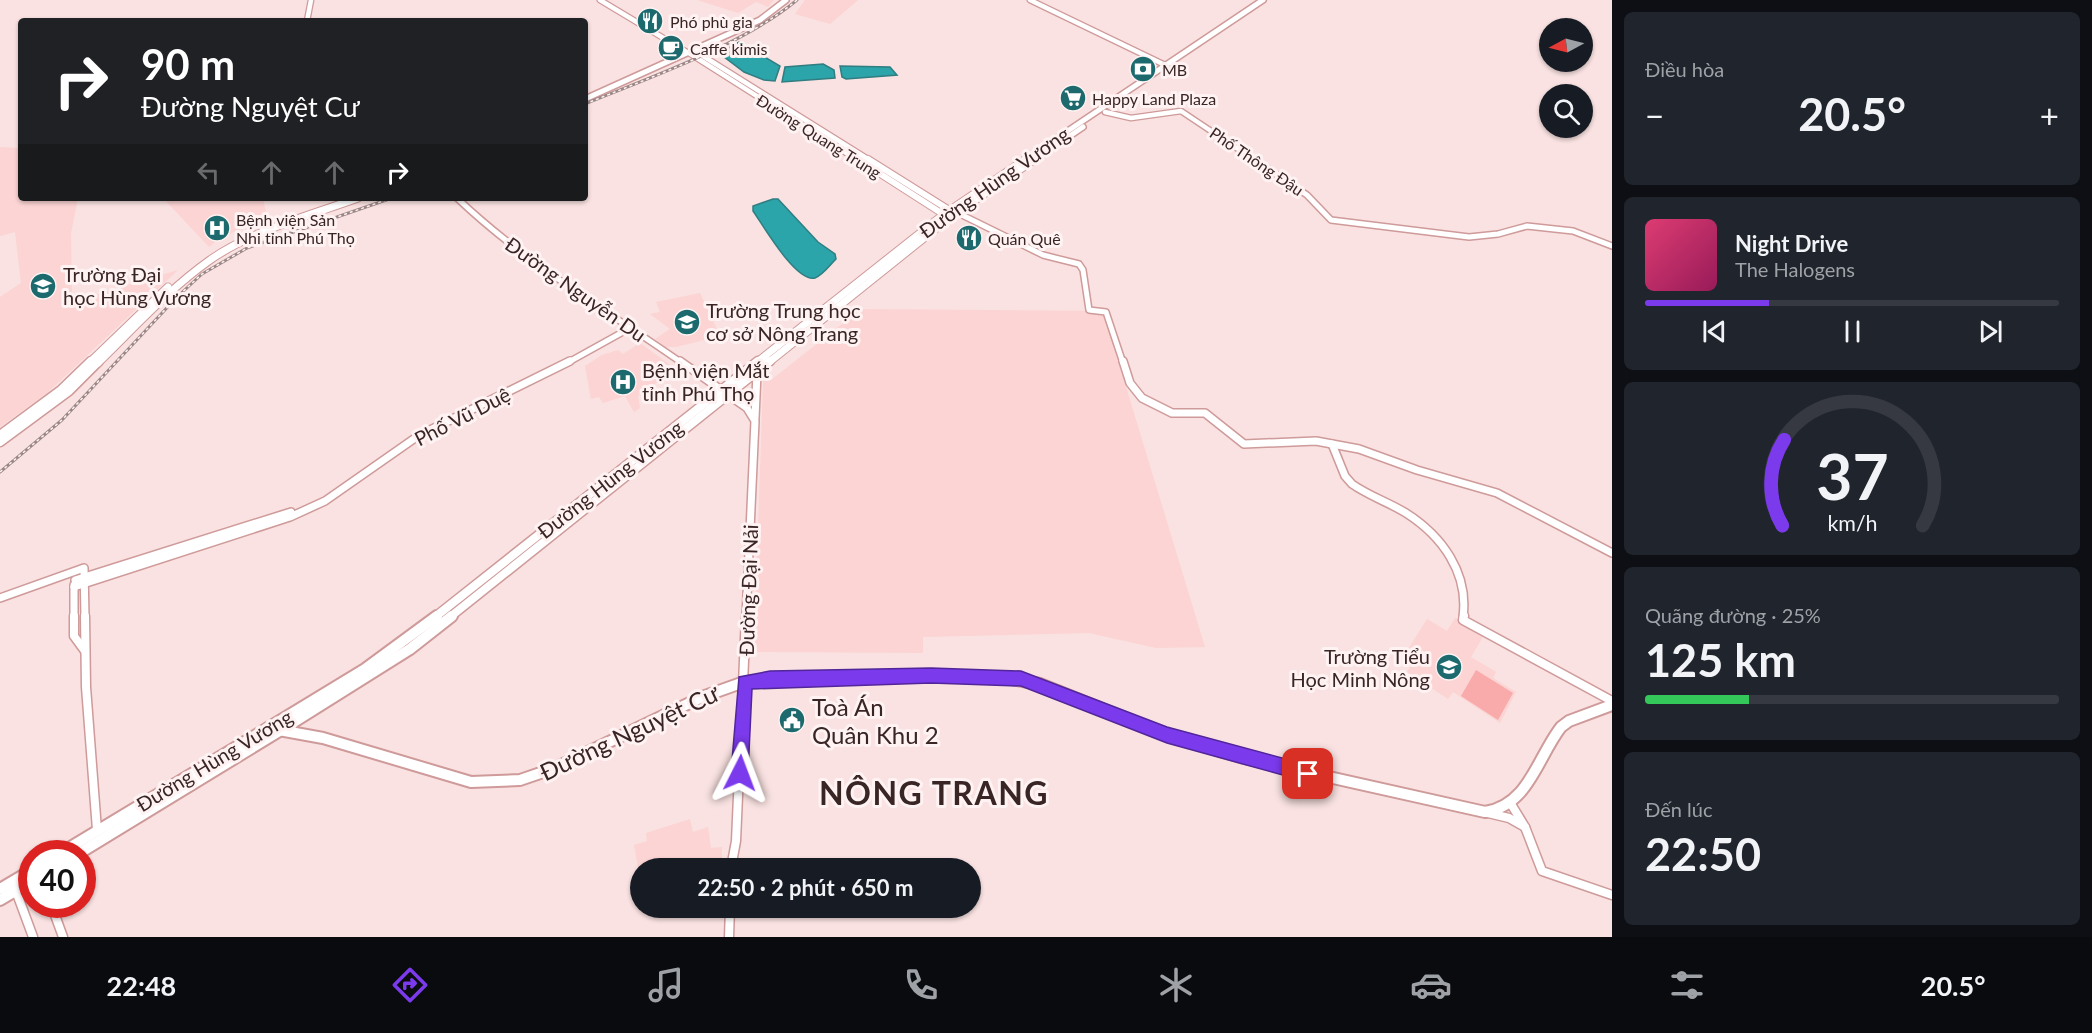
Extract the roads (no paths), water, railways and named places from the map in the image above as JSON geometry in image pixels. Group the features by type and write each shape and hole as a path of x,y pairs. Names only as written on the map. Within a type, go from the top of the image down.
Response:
{"main road":[{"name":"Đường Quang Trung","path":"600,0 670,39"},
{"name":"Đường Quang Trung","path":"609,0 949,215"},
{"path":"690,51 756,19 781,0"},
{"path":"588,96 760,20 786,0"},
{"name":"Đường Hùng Vương","path":"82,840 373,663 541,540 722,391 949,215 1162,66 1263,0"},
{"name":"Đường Hùng Vương","path":"1060,139 1105,112 1271,0"},
{"name":"Đường Quang Trung","path":"690,51 935,210 949,215"},
{"path":"0,435 47,405 167,287 205,258 260,230 339,201"},
{"path":"0,442 47,405 174,289 211,259 269,230 350,201"},
{"name":"Đường Hùng Vương","path":"96,843 410,649 722,391 757,373 949,215"},
{"name":"Đường Nguyệt Cư","path":"268,728 323,738 471,782 506,782 534,776 555,768 702,697 744,682 867,676 1021,679 1167,735 1244,758 1485,812 1500,810 1511,804"},
{"path":"1511,804 1523,790 1541,754 1560,727 1569,720 1612,703"},
{"path":"0,889 18,878"},
{"path":"0,900 16,891"}],"street":[{"path":"308,18 311,0"},
{"path":"1030,0 1162,66"},
{"name":"Phố Thông Đậu","path":"1105,112 1131,118 1181,111 1307,195 1331,220 1469,237 1498,234 1527,226 1573,231 1612,246"},
{"name":"Đường Nguyễn Du","path":"460,201 479,219 529,256 722,391"},
{"path":"949,215 1043,255 1079,264 1083,270 1089,310 1106,311 1130,383 1149,403 1172,413 1204,412 1244,444 1316,441 1359,449 1417,470 1497,493 1612,553"},
{"name":"Phố Vũ Duệ","path":"0,598 74,580 279,521 340,492 418,436 561,367 630,328"},
{"name":"Đường Đại Nải","path":"733,858 736,841 744,682 757,373"},
{"path":"722,391 747,408 755,421"},
{"path":"1332,444 1345,476 1352,484 1413,517 1455,562 1464,587 1466,608 1463,620 1612,703"},
{"path":"84,577 85,651 96,831"},
{"name":"Phố Vũ Duệ","path":"74,580 84,577"},
{"path":"74,580 74,636 85,651"},
{"path":"1511,804 1526,828 1542,871 1612,895"},
{"path":"1485,812 1509,818 1526,828"},
{"path":"16,891 33,937"},
{"path":"56,918 63,937"},
{"path":"729,937 730,918"}],"water":[{"path":"739,42 780,66 775,81 764,80 744,72 719,53"},
{"path":"823,64 834,70 835,78 782,82 785,67"},
{"path":"840,66 890,67 897,75 846,79 842,77"},
{"path":"778,199 818,242 835,254 836,259 818,277 807,277 790,263 753,211 753,206"}],"railway":[{"path":"588,103 724,46 775,16 797,0"},
{"path":"0,472 62,420 177,297 202,274 247,248 383,201"}],"place":[{"name":"Phó phù gia","path":"650,21"},
{"name":"Caffe kimis","path":"671,48"},
{"name":"MB","path":"1143,69"},
{"name":"Happy Land Plaza","path":"1073,98"},
{"name":"Bệnh viện Sản Nhi tỉnh Phú Thọ","path":"217,228"},
{"name":"Quán Quê","path":"969,238"},
{"name":"Trường Đại học Hùng Vương","path":"43,286"},
{"name":"Trường Trung học cơ sở Nông Trang","path":"687,322"},
{"name":"Bệnh viện Mắt tỉnh Phú Thọ","path":"623,382"},
{"name":"Trường Tiểu Học Minh Nông","path":"1449,667"},
{"name":"Toà Án Quân Khu 2","path":"792,720"}],"district":[{"name":"NÔNG TRANG","path":"934,792"}]}
